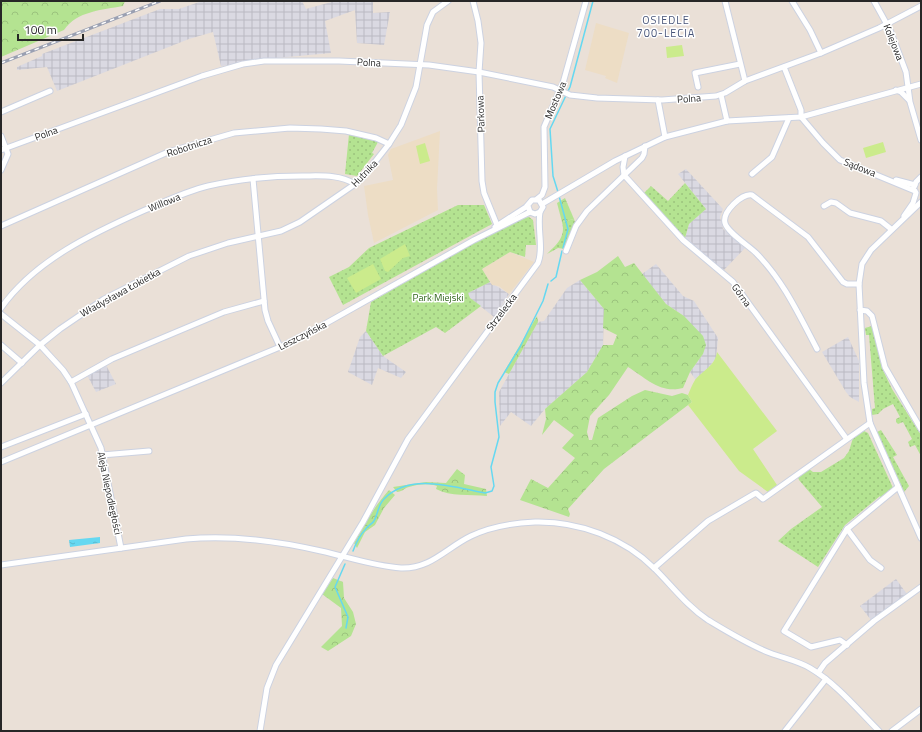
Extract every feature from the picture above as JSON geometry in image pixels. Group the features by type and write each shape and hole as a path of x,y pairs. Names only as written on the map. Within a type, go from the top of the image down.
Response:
{"street":[{"name":"Hutnika","path":"259,237 281,232 300,222 363,177 389,144 413,99 425,33 429,20 433,12 448,1"},
{"name":"Parkowa","path":"473,1 480,32 481,53 479,72 483,188 497,225"},
{"name":"Mostowa","path":"545,187 544,127 561,91 586,1"},
{"path":"725,1 745,81"},
{"path":"792,1 810,30 821,53"},
{"name":"Kolejowa","path":"874,1 897,45 909,86 910,102 921,140"},
{"name":"Polna","path":"4,149 202,76 242,64 305,60 420,65 479,72 561,91 570,95 658,100 721,95 745,81 821,53 887,24 921,6"},
{"path":"698,87 695,73 740,64"},
{"path":"784,67 801,110 802,117"},
{"path":"545,187 542,195 537,199 530,201 528,206 532,213 540,212 542,204 566,188 615,161 665,137 727,121 802,117 909,86 921,84"},
{"path":"896,90 901,92 910,102"},
{"path":"1,112 50,91"},
{"path":"721,95 727,121"},
{"path":"658,100 665,137"},
{"name":"Sądowa","path":"802,117 823,143 840,160 888,179 915,192"},
{"path":"752,174 772,157 788,118"},
{"name":"Robotnicza","path":"1,226 168,152 234,133 290,128 321,129 361,134 376,138 389,144"},
{"path":"1,136 4,149 8,154 1,170"},
{"path":"566,251 576,226 600,198 642,158 645,146"},
{"path":"624,175 623,167 625,156"},
{"path":"615,161 623,167"},
{"name":"Górna","path":"624,175 683,240 733,282 846,438"},
{"name":"Willowa","path":"1,308 12,293 38,268 81,241 120,221 201,188 253,179 292,176 325,176 343,178 354,184"},
{"path":"901,220 913,204 915,185 921,177"},
{"path":"253,179 264,301 268,321 280,347"},
{"name":"Sądowa","path":"888,179 915,185"},
{"path":"545,187 548,193 554,195"},
{"path":"915,192 921,198"},
{"path":"817,349 788,294 756,253 727,227 724,219 727,213 743,197 752,196 808,237 844,282 847,284 860,284"},
{"path":"537,199 542,204"},
{"path":"824,206 831,202 836,203 850,213 881,221 891,229"},
{"path":"921,202 891,229 866,257 862,264 860,284 864,383 870,423 921,538"},
{"name":"Leszczyńska","path":"1,462 280,347 323,325 474,240 528,206"},
{"name":"Strzelecka","path":"260,731 267,688 276,665 341,557 408,439 538,263 541,256 539,234 540,212"},
{"name":"Leszczyńska","path":"474,240 532,213"},
{"name":"Strzelecka","path":"532,213 539,234"},
{"name":"Władysława Łokietka","path":"1,383 40,345 85,310 170,265 209,249 259,237"},
{"path":"71,382 112,359 224,312 264,301"},
{"path":"860,310 867,311 872,316 885,367 921,429"},
{"name":"Aleja Niepodległości","path":"1,314 40,345 60,366 71,382 86,414 102,455 121,548 192,539 232,539 284,544 341,557 391,566 414,567 435,560 468,538 484,531 518,524 543,522 566,524 590,530 611,539 632,551 654,568"},
{"path":"1,345 22,363"},
{"path":"1,446 86,414"},
{"path":"870,423 846,438 763,499 756,493 718,514 654,568 682,599 710,621 764,651 802,664 818,673 855,705 879,731"},
{"path":"102,455 149,451"},
{"path":"847,645 840,640 811,647 784,632 847,529 898,487"},
{"path":"847,529 870,560 882,568"},
{"path":"1,565 121,548"},
{"path":"818,673 825,663 874,621 921,587"},
{"path":"785,731 826,679"},
{"path":"892,731 921,710"}],"shaded area":[{"path":"202,1 302,1 306,9 335,1 373,1 373,13 390,12 384,45 357,43 355,10 325,21 331,53 276,58 221,66 213,32 189,39 57,91 47,67 17,70 17,67 42,56 42,54 160,9 179,9"},
{"path":"596,23 629,33 617,83 605,78 606,76 585,70"},
{"path":"440,131 437,189 438,210 374,243 364,186 393,180 388,155 391,149"},
{"path":"686,169 723,209 720,217 723,229 745,248 724,270 697,250 685,238 689,224 706,209 678,174"},
{"path":"510,252 534,262 509,294 499,286 492,285 482,269"},
{"path":"656,264 683,296 694,301 718,338 716,358 706,371 696,380 690,372 703,354 684,316 666,304 642,274"},
{"path":"580,280 604,309 603,345 587,372 545,409 531,426 511,412 500,426 499,392 538,322 544,321 567,288"},
{"path":"490,282 509,294 494,317 470,298 468,293"},
{"path":"366,331 383,356 406,372 401,378 378,368 372,385 348,372 360,337"},
{"path":"848,337 859,361 859,402 850,397 846,392 822,352"},
{"path":"106,365 116,384 96,392 87,375"},
{"path":"896,579 907,594 871,620 860,606"}],"green space":[{"path":"1,1 125,1 123,6 90,12 83,15 69,24 64,30 1,57"},
{"path":"682,45 684,56 667,58 666,47"},
{"path":"349,134 378,142 372,153 374,154 357,176 345,174"},
{"path":"883,142 886,152 866,158 863,148"},
{"path":"425,143 430,161 420,164 416,146"},
{"path":"685,183 706,209 689,224 685,238 644,193 651,186 668,201"},
{"path":"565,198 574,219 562,222 557,203"},
{"path":"458,205 484,205 492,224 343,305 329,277 349,267 369,248"},
{"name":"Park Miejski","path":"529,217 533,220 536,245 526,245 525,257 510,252 482,269 490,282 468,293 470,298 481,306 445,333 436,327 383,356 366,331 371,302 475,242 523,218"},
{"path":"574,219 575,222 565,249 558,248 547,254 562,236 562,222"},
{"path":"405,244 410,256 403,258 388,272 385,271 380,259"},
{"path":"618,256 625,267 634,263 666,304 684,316 703,336 706,345 703,354 690,372 683,388 667,389 660,387 628,367 609,395 590,416 587,432 589,440 592,440 598,418 632,396 645,390 672,396 682,393 688,395 692,402 604,469 568,509 570,514 569,517 520,500 531,479 548,488 575,458 562,448 574,435 554,420 542,435 546,419 545,409 587,372 603,345 613,345 617,335 603,328 604,309 580,280 597,272"},
{"path":"373,264 381,279 356,293 347,278"},
{"path":"537,316 538,322 509,374 504,372"},
{"path":"872,326 882,368 892,389 921,435 921,456 915,445 910,447 908,442 912,439 903,422 898,424 896,422 896,419 900,417 893,404 883,409 878,414 872,415 872,409 875,408 869,335 866,335 865,328"},
{"path":"717,352 777,431 753,449 777,485 768,492 739,471 688,405 692,402 688,395 695,380 714,361"},
{"path":"881,430 897,455 893,457 909,486 904,492 877,432"},
{"path":"864,431 868,433 893,488 881,498 880,496 845,525 818,567 778,541 791,529 822,507 799,480 798,476 809,469 813,472 821,472 844,458 849,451 853,438"},
{"path":"457,469 465,475 464,484 486,489 487,496 460,495 442,492 436,489 437,486 431,484 416,485 397,492 393,487 426,482 446,483"},
{"path":"389,490 395,495 384,508 375,525 365,532 357,548 354,543 365,523"},
{"path":"333,578 343,582 344,598 353,612 356,624 351,636 328,651 321,647 342,626 341,608 322,594"}],"water":[{"path":"100,537 100,543 70,547 69,540"}],"waterway":[{"path":"558,192 553,176 550,129 570,87 593,1"},
{"path":"559,196 568,229 563,248"},
{"path":"551,281 556,277 562,251"},
{"path":"353,551 361,535 374,521 382,501 394,491 406,486 419,484 446,485 485,493 492,491 494,486 491,467 499,437 495,392 498,383 520,347 543,301 548,284"},
{"path":"345,564 335,587 348,617 346,628"}],"railway":[{"path":"1,63 160,1"}],"district":[{"name":"OSIEDLE 700-LECIA","path":"666,26"}]}
